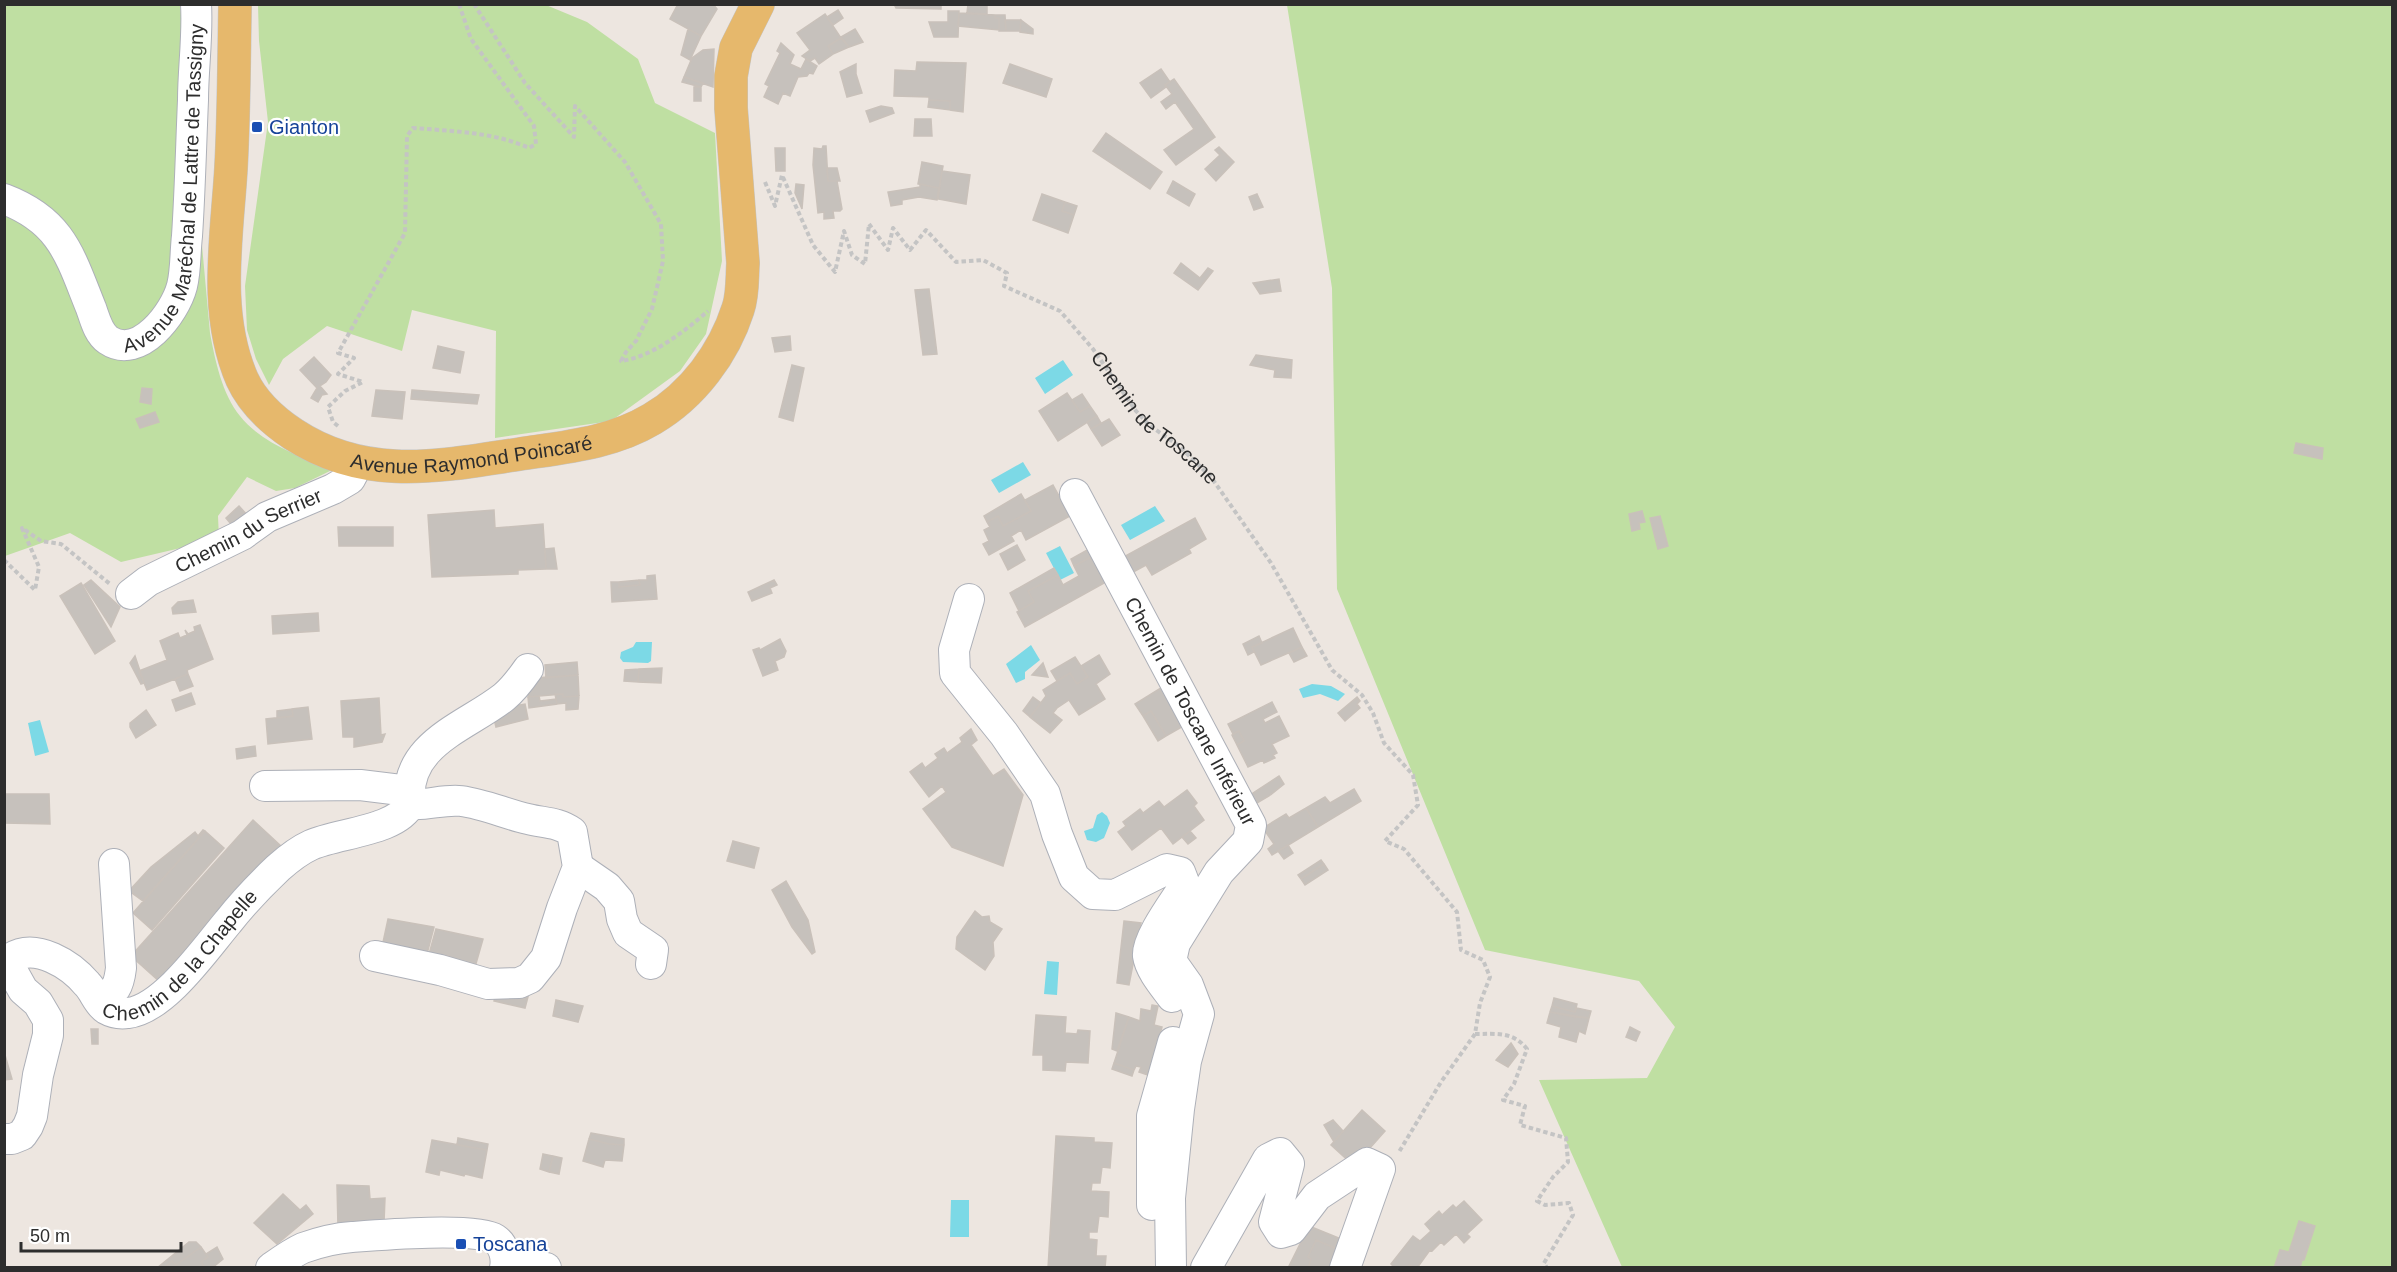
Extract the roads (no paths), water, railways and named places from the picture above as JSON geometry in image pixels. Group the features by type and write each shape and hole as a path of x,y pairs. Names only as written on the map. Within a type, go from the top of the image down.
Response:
{"main road":[{"name":"Avenue Raymond Poincaré","path":"235,4 233,126 224,279 230,337 243,380 256,403 276,423 300,439 323,450 360,462 400,468 441,466 595,442 635,428 668,409 696,382 710,364 723,343 739,308 743,263 731,108 731,76 736,48 758,4"}],"street":[{"name":"Avenue Maréchal de Lattre de Tassigny","path":"4,199 33,213 47,223 59,237 72,262 102,335 110,342 121,345 139,342 157,327 176,299 184,277 190,189 196,4"},
{"name":"Chemin du Serrier","path":"130,594 148,580 242,535 267,517 324,493 350,479 360,462"},
{"name":"Chemin de Toscane Inférieur","path":"1075,494 1251,825 1248,841 1219,872 1175,942 1172,962 1188,986 1199,1014 1186,1061 1179,1109 1170,1198 1171,1268"},
{"path":"969,599 954,650 955,673 1004,734 1045,794 1057,834 1074,877 1093,894 1115,895 1167,869 1180,872 1185,885 1151,942 1148,956 1154,971 1177,1005 1180,1022 1152,1116 1152,1268"},
{"path":"409,798 421,758 432,744 503,698 528,669"},
{"path":"265,786 360,785 409,798 420,805 437,801 460,801 528,819 562,825 572,832 578,867 546,958 530,978 519,983 488,984 440,970 375,956"},
{"name":"Chemin de la Chapelle","path":"4,1139 22,1135 28,1126 48,1035 48,1020 38,1003 23,990 9,964 11,958 29,952 60,963 76,973 104,1008 117,1013 130,1013 165,993 192,967 228,922 283,863 310,845 387,822 407,810 409,798"},
{"path":"98,998 111,995 115,990 119,984 121,968 114,864"},
{"path":"578,867 608,887 619,901 622,919 628,933 653,950 651,964"},
{"path":"1206,1268 1268,1159 1280,1153 1289,1164 1274,1222 1281,1233 1291,1230 1317,1196 1367,1163 1380,1169 1345,1268"},
{"path":"271,1268 302,1248 350,1237 455,1233 477,1233 495,1239 503,1248 506,1264 546,1268"}],"water":[{"path":"1063,360 1073,375 1045,394 1035,378"},
{"path":"1023,462 1031,475 999,493 991,480"},
{"path":"1155,506 1165,521 1130,540 1121,525"},
{"path":"1060,546 1074,573 1060,580 1046,553"},
{"path":"636,642 652,642 651,661 648,663 623,662 620,658 621,652 633,647"},
{"path":"1031,645 1040,660 1025,672 1025,679 1016,683 1006,664"},
{"path":"1312,684 1331,686 1345,694 1338,701 1320,694 1303,698 1299,689"},
{"path":"40,720 49,752 35,756 28,723"},
{"path":"1102,812 1110,823 1104,838 1096,842 1087,840 1084,831 1093,828 1097,815"},
{"path":"1047,961 1059,962 1057,995 1044,994"},
{"path":"951,1200 969,1200 969,1237 950,1237"}],"place":[{"name":"Gianton","path":"257,127"},
{"name":"Toscana","path":"461,1244"}]}
